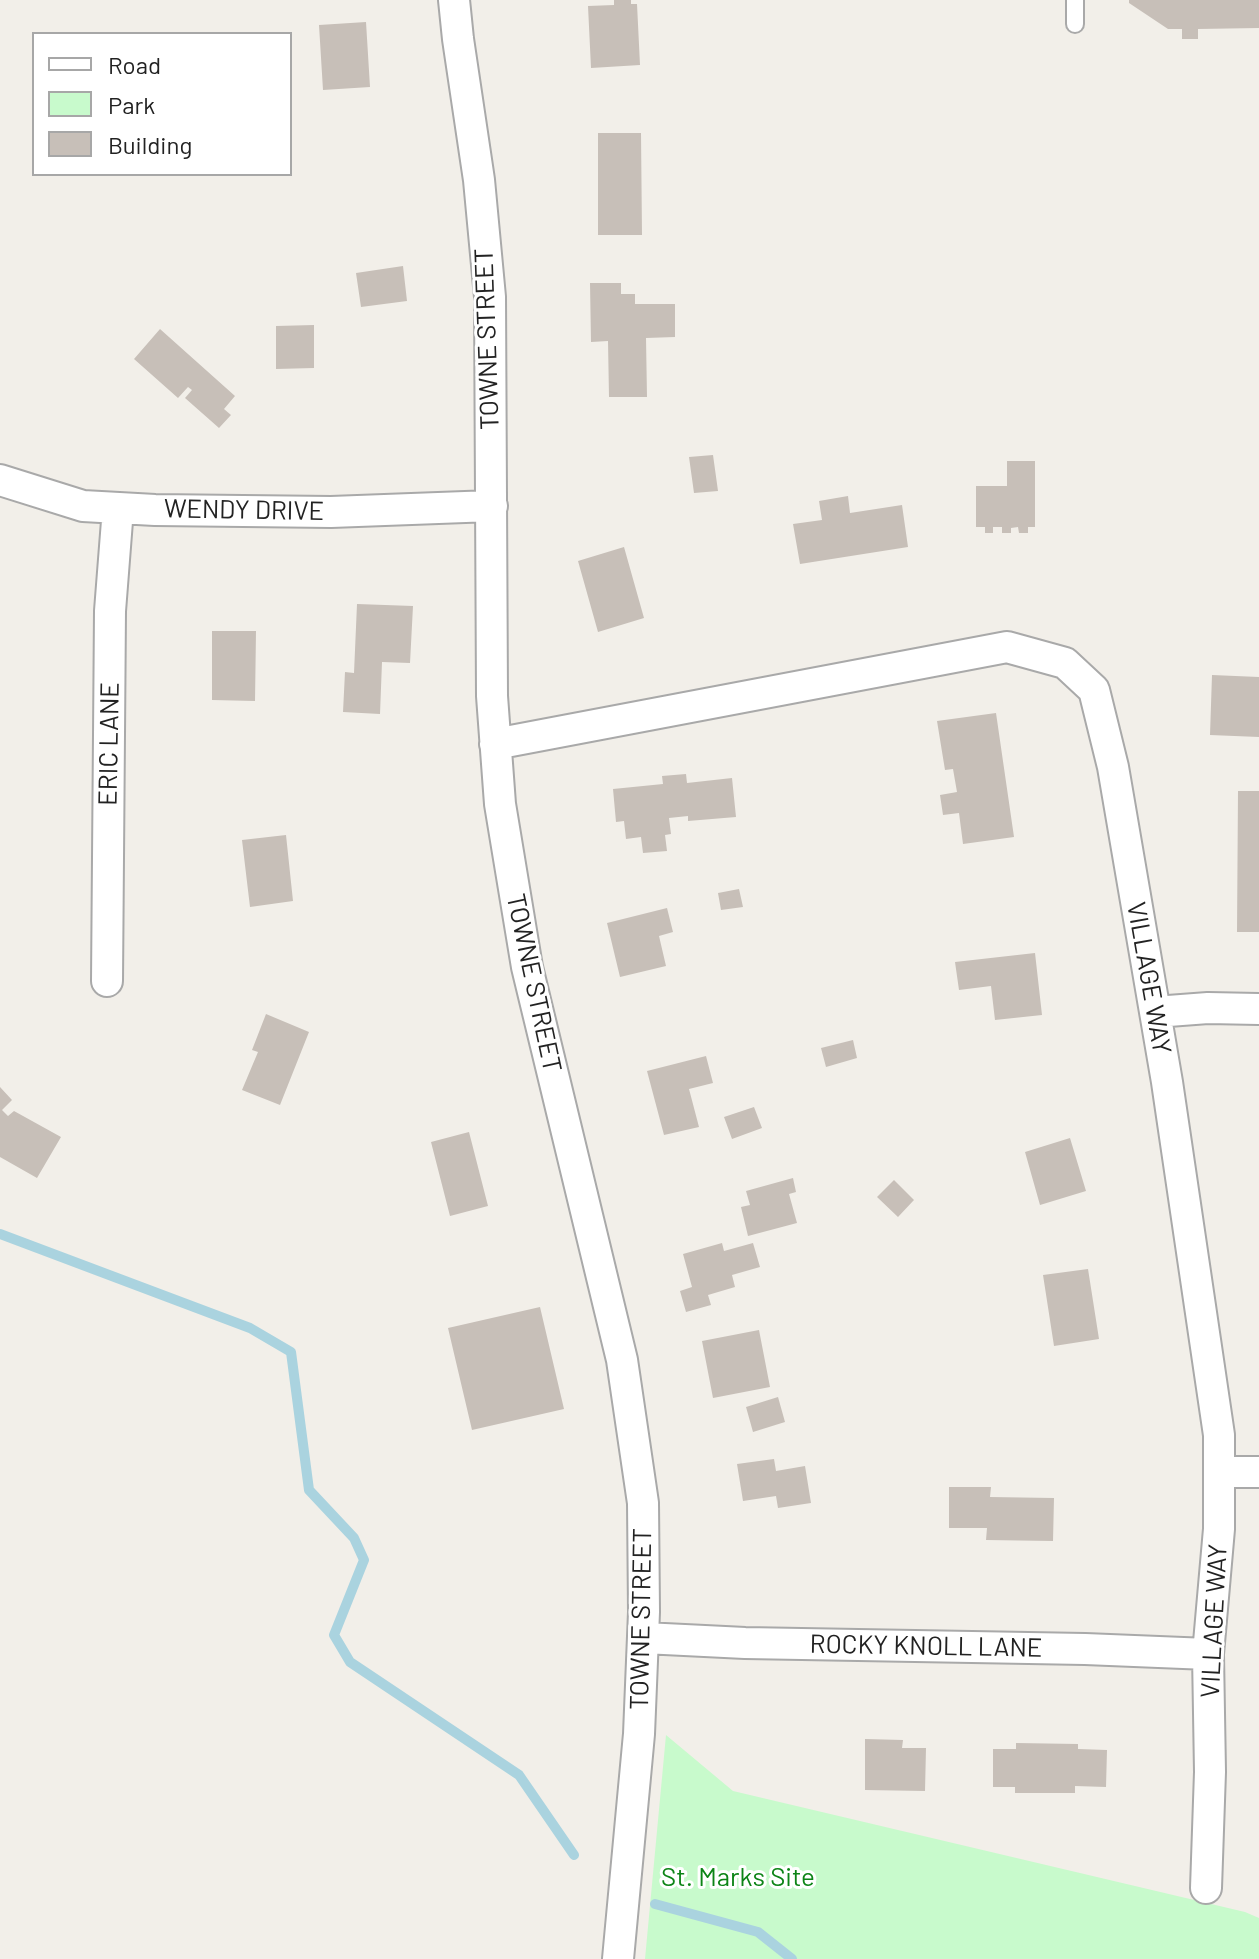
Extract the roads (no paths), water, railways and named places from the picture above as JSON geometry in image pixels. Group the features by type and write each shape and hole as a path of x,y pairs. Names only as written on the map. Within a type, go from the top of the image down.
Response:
{"street":[{"name":"TOWNE STREET","path":"454,0 479,180 490,297 492,696 500,804 527,967 622,1360 643,1503 644,1638 631,1836 618,1959"},
{"name":"WENDY DRIVE","path":"0,480 83,506 118,508 331,512 492,506"},
{"name":"ERIC LANE","path":"107,981 110,611 118,508"},
{"name":"VILLAGE WAY","path":"495,744 1007,647 1065,663 1094,690 1113,767 1155,1012 1219,1435 1219,1529 1208,1654 1210,1772 1206,1888"},
{"path":"1155,1012 1208,1008 1259,1009"},
{"path":"1219,1472 1259,1472"},
{"name":"ROCKY KNOLL LANE","path":"644,1638 1208,1654"}],"lane":[{"path":"1075,0 1075,24"}],"waterway":[{"path":"0,1234 250,1328 291,1352 309,1490 354,1538 364,1560 334,1635 350,1662 519,1775 574,1855"},
{"path":"655,1904 758,1932 792,1959"}],"park label":[{"name":"St. Marks Site","path":"738,1877"}]}
